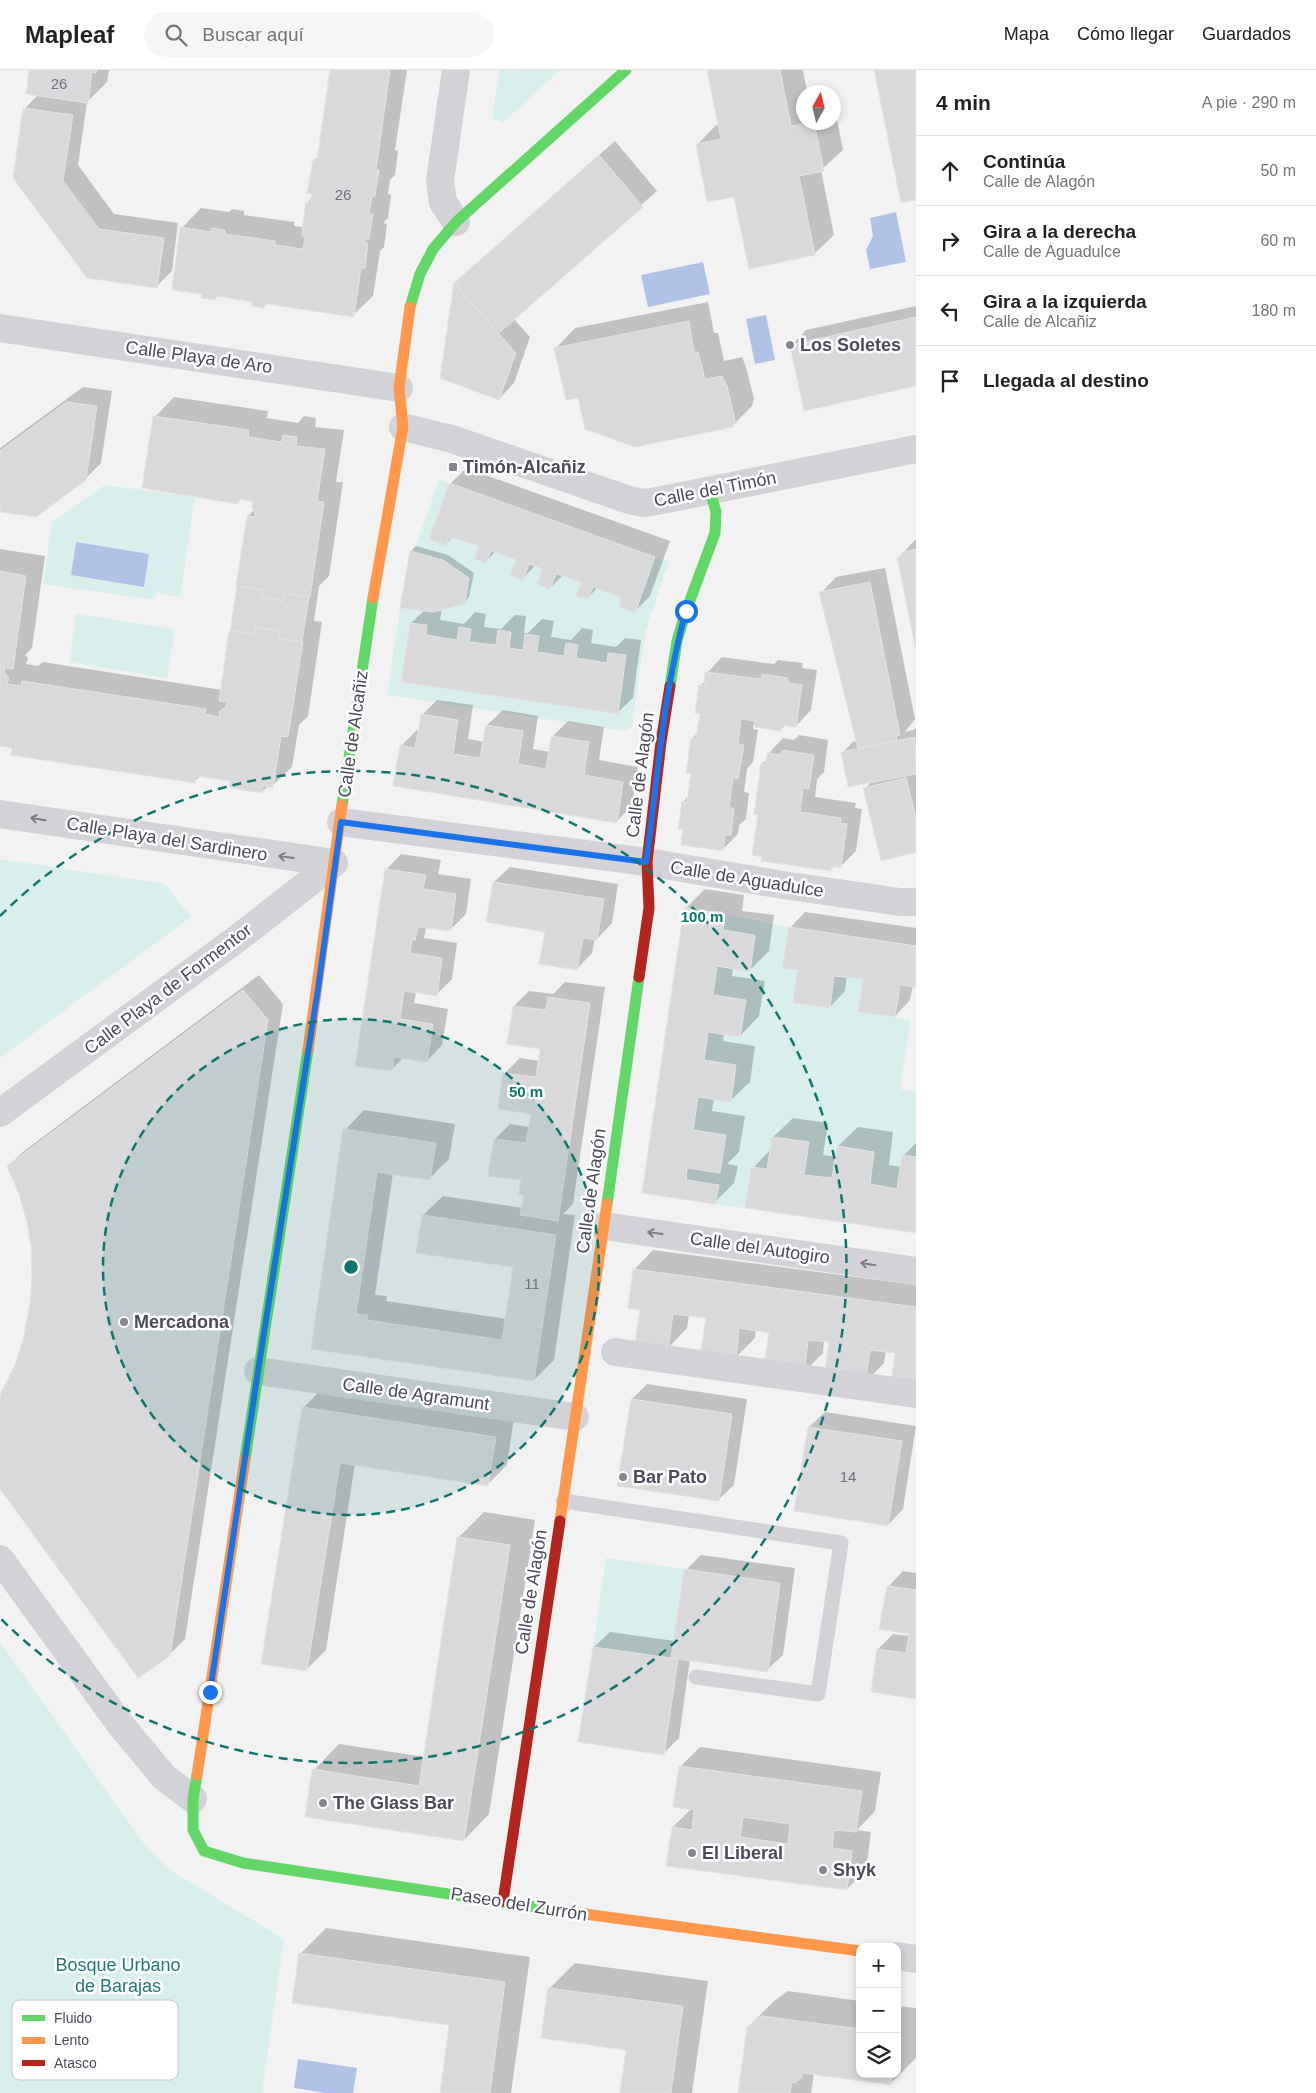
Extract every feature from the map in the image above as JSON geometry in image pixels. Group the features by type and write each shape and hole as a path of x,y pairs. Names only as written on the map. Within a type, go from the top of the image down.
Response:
{"street":[{"path":"456,70 440,181 443,202 456,222"},
{"name":"Calle de Alcañiz","path":"193,1830 193,1799 318,989 334,863 371,609 403,427 399,388 410,307 420,274 433,249 456,222 626,70"},
{"name":"Calle Playa de Aro","path":"0,328 399,388"},
{"name":"Calle del Timón","path":"403,427 452,439 628,500 644,503 710,492 916,449"},
{"name":"Calle de Alagón","path":"503,1901 604,1226 649,908 646,862 661,742 677,641 715,533 716,512 710,492"},
{"name":"Calle Playa del Sardinero","path":"0,814 334,863"},
{"name":"Calle de Aguadulce","path":"341,822 646,862 782,886 900,902 916,902"},
{"name":"Calle Playa de Formentor","path":"0,1114 242,935 334,863"},
{"name":"Calle del Autogiro","path":"604,1226 916,1271"},
{"path":"615,1352 916,1394"},
{"name":"Calle de Agramunt","path":"258,1371 575,1417"},
{"path":"0,1559 120,1724 164,1777 193,1799"},
{"name":"Paseo del Zurrón","path":"193,1830 204,1851 243,1863 577,1913 856,1950"},
{"path":"901,1957 916,1959"}],"lane":[{"path":"563,1500 842,1542 818,1694 696,1677"}],"green space":[{"path":"500,70 560,70 503,123 492,118"},
{"path":"439,479 449,483 429,539 446,545 449,537 479,546 474,559 485,563 491,551 516,560 510,575 529,564 542,569 537,584 550,590 556,574 581,582 577,596 588,599 593,587 622,598 619,607 635,613 655,557 669,562 645,633 632,726 626,731 387,695 400,608 433,612 465,604 469,578 443,560 414,551","holes":["410,623 427,625 426,635 457,640 459,627 471,629 469,642 496,645 498,630 511,632 509,648 523,650 525,634 539,636 537,652 564,656 566,643 578,645 576,658 607,663 609,653 626,655 618,714 401,682"]},
{"path":"105,485 195,497 180,597 156,593 155,600 43,584 52,522"},
{"path":"76,614 175,629 167,678 69,662"},
{"path":"0,859 165,884 191,917 0,1058"},
{"path":"725,914 789,927 783,968 797,970 830,1008 834,976 863,979 858,1012 911,1020 900,1089 916,1092 916,1157 897,1189 870,1184 874,1152 837,1146 832,1178 804,1175 809,1142 772,1137 767,1169 745,1208 715,1204 719,1185 686,1180 687,1168 720,1173 726,1135 693,1130 698,1097 731,1102 736,1065 704,1060 708,1032 740,1037 746,1000 713,995 717,966 750,971 755,935 723,930"},
{"path":"606,1558 684,1569 671,1658 593,1647"},
{"name":"Bosque Urbano de Barajas","path":"0,1642 143,1842 167,1868 284,1939 262,2093 0,2093"}],"water":[{"path":"896,212 906,262 870,269 866,250 873,236 870,218"},
{"path":"703,262 710,294 648,307 641,275"},
{"path":"766,315 775,360 755,364 746,319"},
{"path":"76,542 149,554 144,587 71,575"},
{"path":"298,2059 357,2068 353,2093 326,2093 294,2088"}],"building":[{"path":"29,70 97,70 96,73 92,72 88,103 26,94"},
{"path":"330,70 390,70 376,170 379,170 375,196 372,196 369,214 373,214 369,239 365,239 365,243 368,243 365,268 361,268 354,317 266,304 265,308 251,306 252,302 216,296 215,300 201,298 202,294 172,290 180,227 211,232 212,228 225,230 225,234 275,241 275,245 303,249 305,236 302,236 306,202 310,203 312,194 307,193 313,160 317,160"},
{"path":"707,70 780,70 791,126 796,125 796,130 816,130 824,171 799,176 815,255 749,269 734,197 707,202 696,144 721,139"},
{"path":"874,70 916,70 916,200 901,203"},
{"path":"23,108 73,115 63,181 99,229 164,238 157,288 87,278 13,178"},
{"path":"599,155 643,207 498,334 454,283"},
{"path":"454,283 516,353 499,400 440,378"},
{"path":"916,317 916,386 804,411 790,345"},
{"path":"689,321 694,352 698,352 705,379 722,376 727,386 735,420 733,427 635,447 585,429 578,398 566,400 554,348"},
{"path":"67,402 97,406 86,480 36,517 0,512 0,451"},
{"path":"153,416 249,430 248,437 282,442 283,435 297,437 296,446 325,449 317,501 324,502 310,597 284,593 283,601 261,597 262,590 236,586 247,516 255,517 252,501 239,499 238,504 142,488"},
{"path":"449,483 655,557 635,613 619,607 622,598 593,587 588,599 576,596 581,582 556,574 550,590 537,584 542,569 529,564 523,580 510,575 516,560 491,551 486,563 474,559 479,546 449,537 446,546 429,539"},
{"path":"916,549 916,651 897,557 902,556 901,553"},
{"path":"410,551 443,560 469,578 465,604 433,612 400,608"},
{"path":"0,571 26,576 13,669 5,668 4,672 9,678 7,684 21,686 22,681 206,709 205,714 219,717 220,711 226,707 227,702 219,701 229,631 255,634 255,627 279,631 278,638 303,642 288,737 281,736 273,788 263,786 262,793 229,788 230,781 196,776 195,783 11,755 12,748 0,746"},
{"path":"870,582 900,735 896,736 897,741 858,749 819,592"},
{"path":"237,586 262,590 261,597 283,601 284,593 309,597 302,642 278,638 279,631 255,627 255,634 230,631"},
{"path":"410,623 427,625 426,635 457,640 459,627 471,629 469,642 496,645 498,630 511,632 509,648 523,650 525,634 539,636 537,652 564,656 566,643 578,645 576,658 607,663 608,653 626,655 618,714 401,682"},
{"path":"705,672 761,679 762,674 788,678 788,683 802,685 796,727 782,725 781,731 754,727 755,721 741,719 738,744 744,745 738,779 733,778 729,807 734,809 731,835 725,835 723,851 681,845 683,829 678,829 682,801 687,802 691,774 686,773 691,738 696,738 700,714 695,713 699,685 704,686"},
{"path":"421,714 458,720 453,754 480,758 486,725 523,731 518,764 546,769 551,736 589,742 584,775 623,782 617,823 393,786 400,745 415,748"},
{"path":"915,737 916,774 848,787 841,752"},
{"path":"782,750 814,755 809,789 803,788 800,812 841,818 840,823 847,824 841,868 832,866 831,871 761,861 762,857 752,855 758,815 754,814 761,764 765,765 767,753 781,755"},
{"path":"906,778 916,818 916,852 881,861 863,788"},
{"path":"385,869 426,875 423,889 456,894 451,931 418,927 415,940 412,940 410,953 442,958 437,996 404,991 400,1019 433,1024 427,1062 394,1057 392,1071 355,1066"},
{"path":"493,882 604,899 597,940 583,938 577,970 539,964 545,932 486,922"},
{"path":"684,908 725,914 723,930 755,935 750,972 717,966 713,995 746,1000 740,1037 708,1032 704,1060 736,1065 731,1102 698,1097 693,1130 726,1135 720,1173 687,1168 686,1180 719,1185 715,1204 642,1193"},
{"path":"789,927 916,946 916,987 900,985 895,1017 858,1012 863,979 834,976 830,1008 793,1003 797,970 782,968"},
{"name":"Mercadona","path":"243,990 268,1020 170,1656 138,1678 0,1489 0,1395 15,1365 23,1341 30,1303 32,1278 31,1247 27,1222 19,1194 7,1166"},
{"path":"548,997 590,1003 558,1221 520,1215 524,1196 519,1194 521,1180 488,1176 494,1139 526,1143 531,1114 498,1109 503,1073 536,1077 540,1049 507,1044 513,1006 546,1010"},
{"path":"343,1129 436,1143 430,1180 377,1172 356,1314 368,1315 367,1320 502,1340 513,1267 416,1253 422,1215 556,1235 534,1381 311,1349"},
{"path":"772,1137 809,1142 804,1175 832,1178 837,1146 874,1152 870,1184 897,1189 902,1155 916,1157 916,1233 745,1208 751,1167 767,1169"},
{"path":"633,1269 916,1307 916,1390 891,1386 895,1353 870,1350 865,1384 824,1378 829,1342 808,1340 804,1374 763,1369 769,1333 739,1328 736,1359 700,1355 706,1318 673,1314 668,1349 635,1344 640,1310 628,1308"},
{"path":"631,1399 732,1414 719,1501 617,1486"},
{"path":"302,1407 496,1437 488,1486 340,1463 307,1671 261,1664"},
{"path":"808,1427 902,1441 888,1526 794,1511"},
{"path":"457,1537 510,1545 464,1841 305,1817 312,1769 419,1786"},
{"path":"684,1569 780,1583 768,1672 671,1658"},
{"path":"887,1586 916,1590 916,1699 871,1692 877,1649 906,1653 909,1634 879,1629"},
{"path":"593,1647 678,1659 664,1755 578,1742"},
{"path":"679,1766 862,1791 856,1832 834,1830 832,1848 852,1851 847,1890 666,1866 672,1827 692,1830 694,1810 673,1807","holes":["743,1817 790,1824 788,1844 740,1837"]},
{"path":"299,1953 505,1982 490,2093 440,2093 449,2025 292,2003"},
{"path":"548,1988 683,2006 671,2093 620,2093 626,2050 541,2038"},
{"path":"761,2016 856,2028 856,2078 892,2078 891,2085 803,2073 802,2077 795,2083 792,2082 790,2093 738,2093 747,2027"}],"traffic: fast":[{"path":"410,307 420,274 433,249 456,222 626,70"},
{"path":"670,686 677,641 715,533 716,512 710,491"},
{"path":"342,805 373,598"},
{"path":"607,1204 639,977"},
{"path":"245,1459 308,1050"},
{"path":"197,1775 193,1799 193,1830 204,1851 243,1863 555,1910"}],"traffic: slow":[{"path":"373,598 403,427 399,388 410,307"},
{"path":"308,1050 342,805"},
{"path":"560,1521 607,1204"},
{"path":"197,1775 245,1459"},
{"path":"555,1910 856,1950"}],"traffic: jam":[{"path":"639,977 649,908 647,862 661,742 670,686"},
{"path":"503,1901 560,1521"}],"place":[{"name":"Los Soletes","path":"790,345"},
{"name":"Timón-Alcañiz","path":"453,467"},
{"name":"Mercadona","path":"124,1322"},
{"name":"Bar Pato","path":"623,1477"},
{"name":"The Glass Bar","path":"323,1803"},
{"name":"El Liberal","path":"692,1853"},
{"name":"Shyk","path":"823,1870"}],"route":[{"path":"210,1692 318,989 341,822 646,862 661,742 677,641 686,611"}]}
